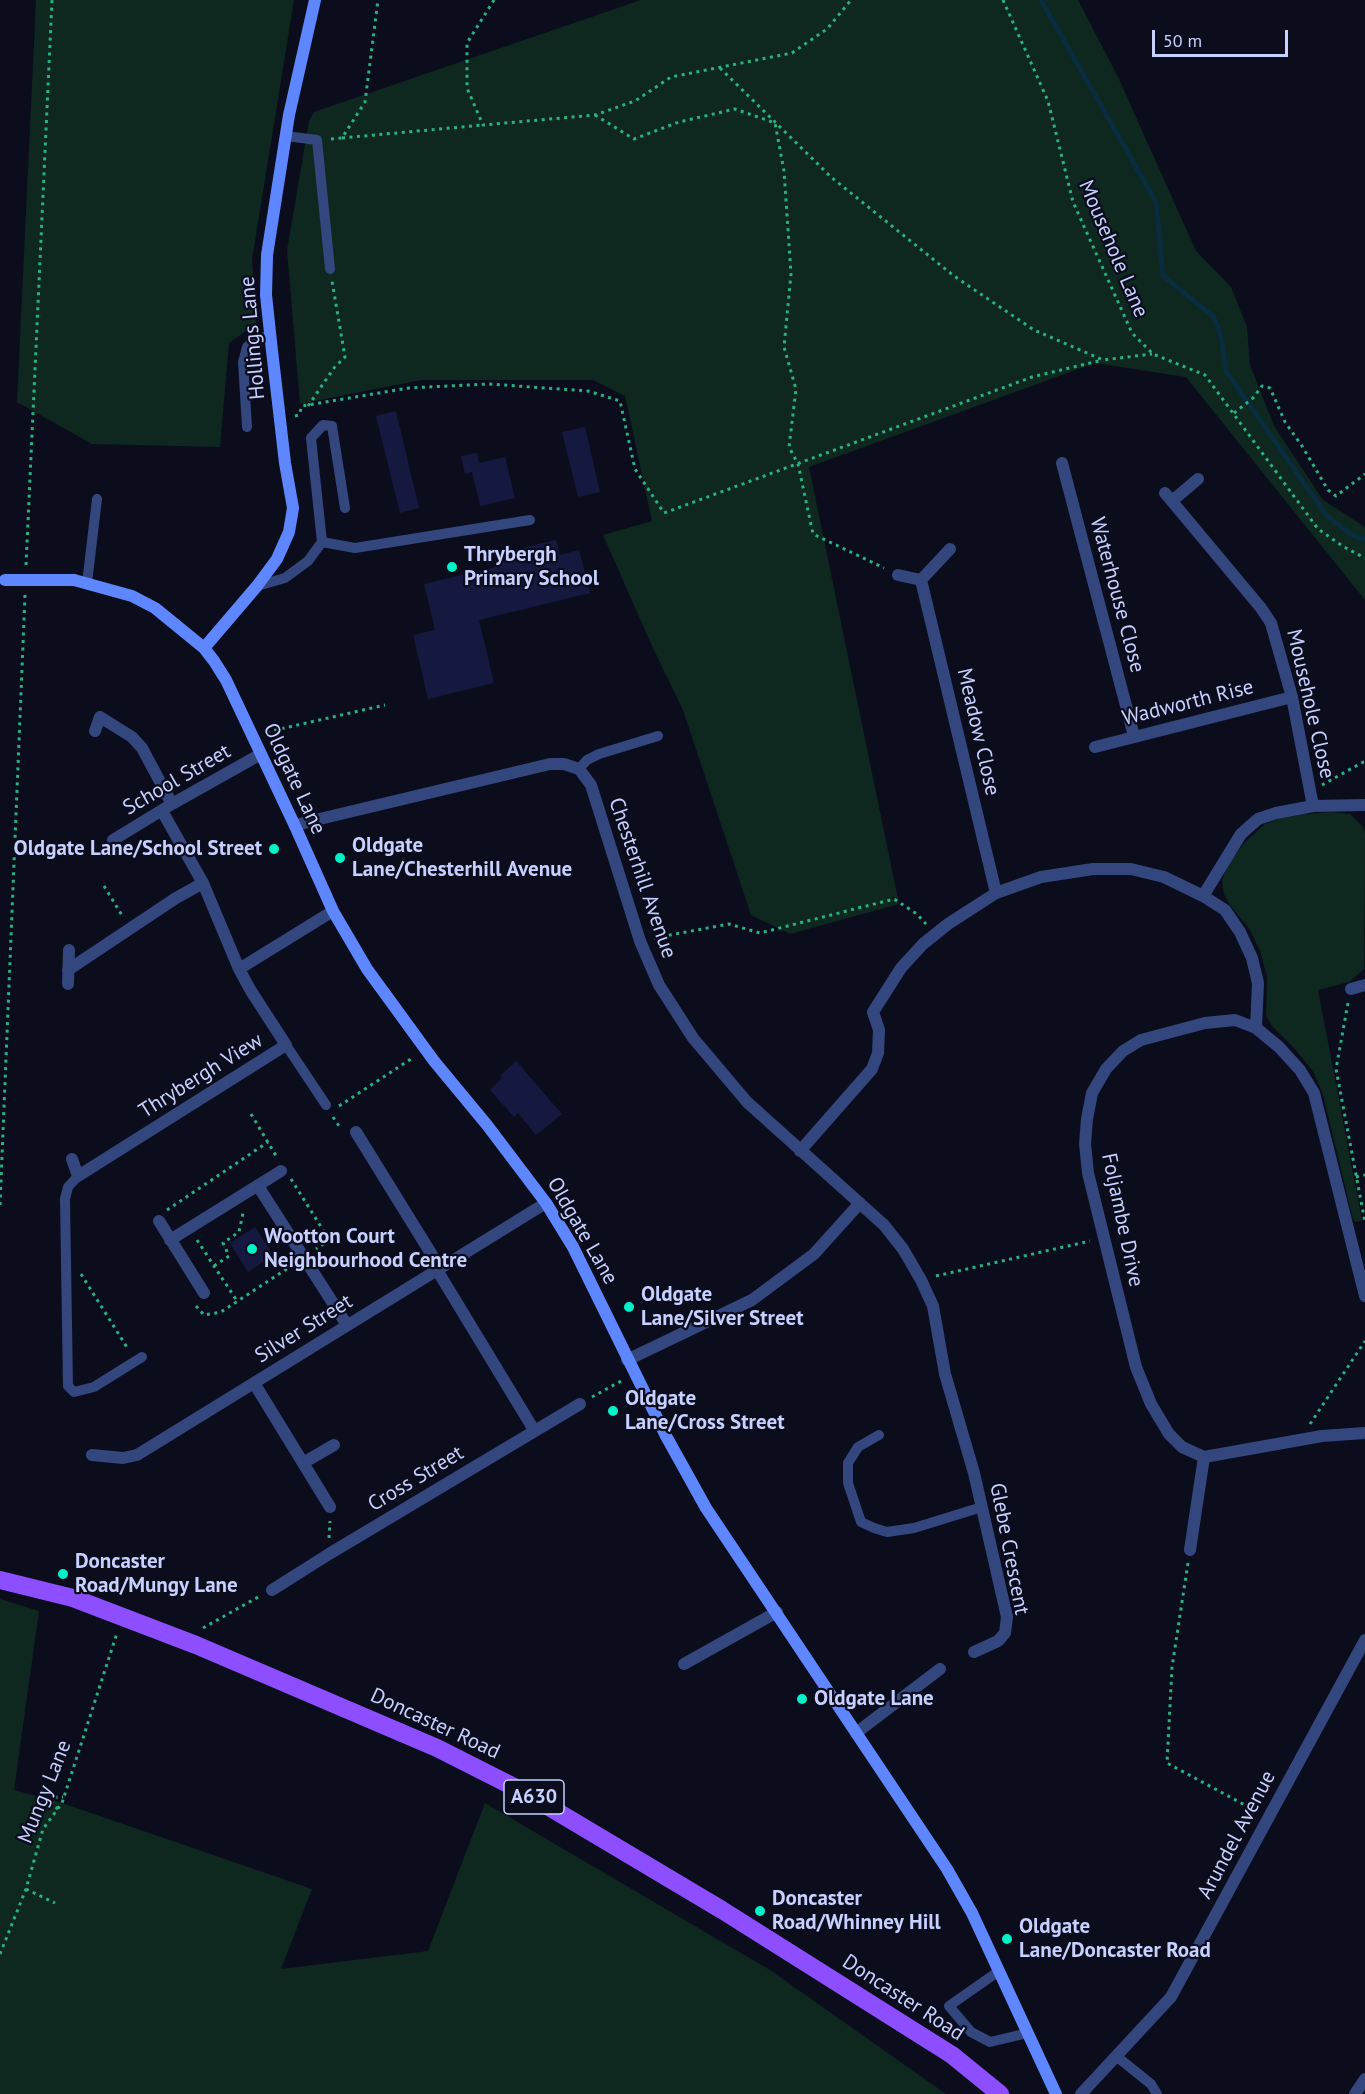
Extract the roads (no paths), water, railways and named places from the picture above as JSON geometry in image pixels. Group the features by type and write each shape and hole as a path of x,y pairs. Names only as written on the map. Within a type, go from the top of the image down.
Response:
{"main road":[{"name":"Doncaster Road","path":"0,1580 73,1598 196,1645 438,1748 524,1791 722,1910 952,2055 1000,2094"}],"street":[{"name":"Hollings Lane","path":"204,648 277,559 289,532 293,508 285,463 270,335 266,295 267,255 286,136 315,0"},
{"name":"Waterhouse Close","path":"1062,464 1134,736"},
{"name":"Mousehole Close","path":"1197,479 1169,497 1271,623 1292,697 1313,806"},
{"path":"898,575 921,580 950,549"},
{"name":"Oldgate Lane","path":"2,580 74,580 132,596 155,608 204,648 226,680 296,826 333,911 367,969 425,1050 487,1125 546,1203 573,1247 627,1360 706,1508 947,1869 972,1913 1056,2094"},
{"name":"Meadow Close","path":"921,580 996,893"},
{"name":"Wadworth Rise","path":"1095,747 1292,697"},
{"name":"Thrybergh View","path":"78,1176 286,1046 239,969 142,748 132,737 100,717 95,730"},
{"name":"School Street","path":"113,840 261,754"},
{"path":"296,826 550,764 564,764 579,769"},
{"name":"Chesterhill Avenue","path":"579,769 591,785 640,941 660,985 693,1038 747,1102 884,1225 903,1249 921,1280 933,1306 945,1374 974,1473"},
{"path":"1203,896 1241,834 1258,819 1313,806 1365,805"},
{"path":"800,1151 872,1069 878,1053 879,1030 873,1012 901,968 935,934 996,893 1041,878 1093,869 1131,869 1164,877 1203,896 1225,910 1240,932 1252,958 1258,983 1256,1028"},
{"path":"68,970 176,898 203,883"},
{"path":"239,969 333,911"},
{"path":"68,984 69,950"},
{"path":"1351,989 1365,985"},
{"name":"Foljambe Drive","path":"1204,1457 1182,1447 1169,1434 1151,1404 1136,1367 1088,1173 1085,1144 1092,1093 1106,1069 1123,1051 1141,1040 1205,1023 1235,1020 1256,1028 1280,1047 1300,1070 1314,1093 1365,1296"},
{"path":"356,1132 534,1430"},
{"path":"72,1159 78,1176"},
{"path":"170,1240 281,1171"},
{"path":"258,1186 347,1326"},
{"name":"Silver Street","path":"92,1455 123,1458 137,1455 546,1203"},
{"path":"627,1360 752,1300 814,1254 860,1203"},
{"path":"159,1221 204,1293"},
{"name":"Silver Street","path":"254,1383 330,1507"},
{"name":"Cross Street","path":"272,1590 580,1404"},
{"path":"1190,1550 1204,1457 1322,1436 1365,1433"},
{"path":"303,1463 334,1445"},
{"name":"Glebe Crescent","path":"974,1473 1007,1617 1005,1633 998,1641 974,1652"},
{"path":"684,1664 777,1612"},
{"name":"Arundel Avenue","path":"1081,2094 1171,1997 1365,1640"},
{"path":"856,1733 940,1669"},
{"path":"1355,2094 1365,2079"}],"lane":[{"path":"286,136 317,140 330,269"},
{"path":"247,427 243,362 247,347 254,341 270,335"},
{"path":"257,586 285,578 308,561 322,542 311,438 323,425 332,426 345,508"},
{"path":"87,583 97,499"},
{"path":"322,542 355,548 530,520"},
{"path":"579,769 587,760 599,754 658,736"},
{"path":"286,1046 328,1108"},
{"path":"78,1176 68,1187 65,1199 68,1386 74,1392 94,1387 139,1359"},
{"path":"879,1435 858,1447 848,1463 848,1483 856,1513 861,1522 887,1532 914,1528 982,1507"},
{"path":"999,1971 949,2006 971,2032 990,2042 1028,2034"},
{"path":"1116,2056 1151,2084 1156,2094"}],"waterway":[{"path":"1041,0 1156,202 1163,276 1214,317 1221,336 1226,371 1327,516 1354,536 1365,539"}],"place":[{"name":"Thrybergh Primary School","path":"452,567"},
{"name":"Oldgate Lane/School Street","path":"274,849"},
{"name":"Oldgate Lane/Chesterhill Avenue","path":"340,858"},
{"name":"Wootton Court Neighbourhood Centre","path":"252,1249"},
{"name":"Oldgate Lane/Silver Street","path":"629,1307"},
{"name":"Oldgate Lane/Cross Street","path":"613,1411"},
{"name":"Doncaster Road/Mungy Lane","path":"63,1574"},
{"name":"Oldgate Lane","path":"802,1699"},
{"name":"Doncaster Road/Whinney Hill","path":"760,1911"},
{"name":"Oldgate Lane/Doncaster Road","path":"1007,1939"}]}
